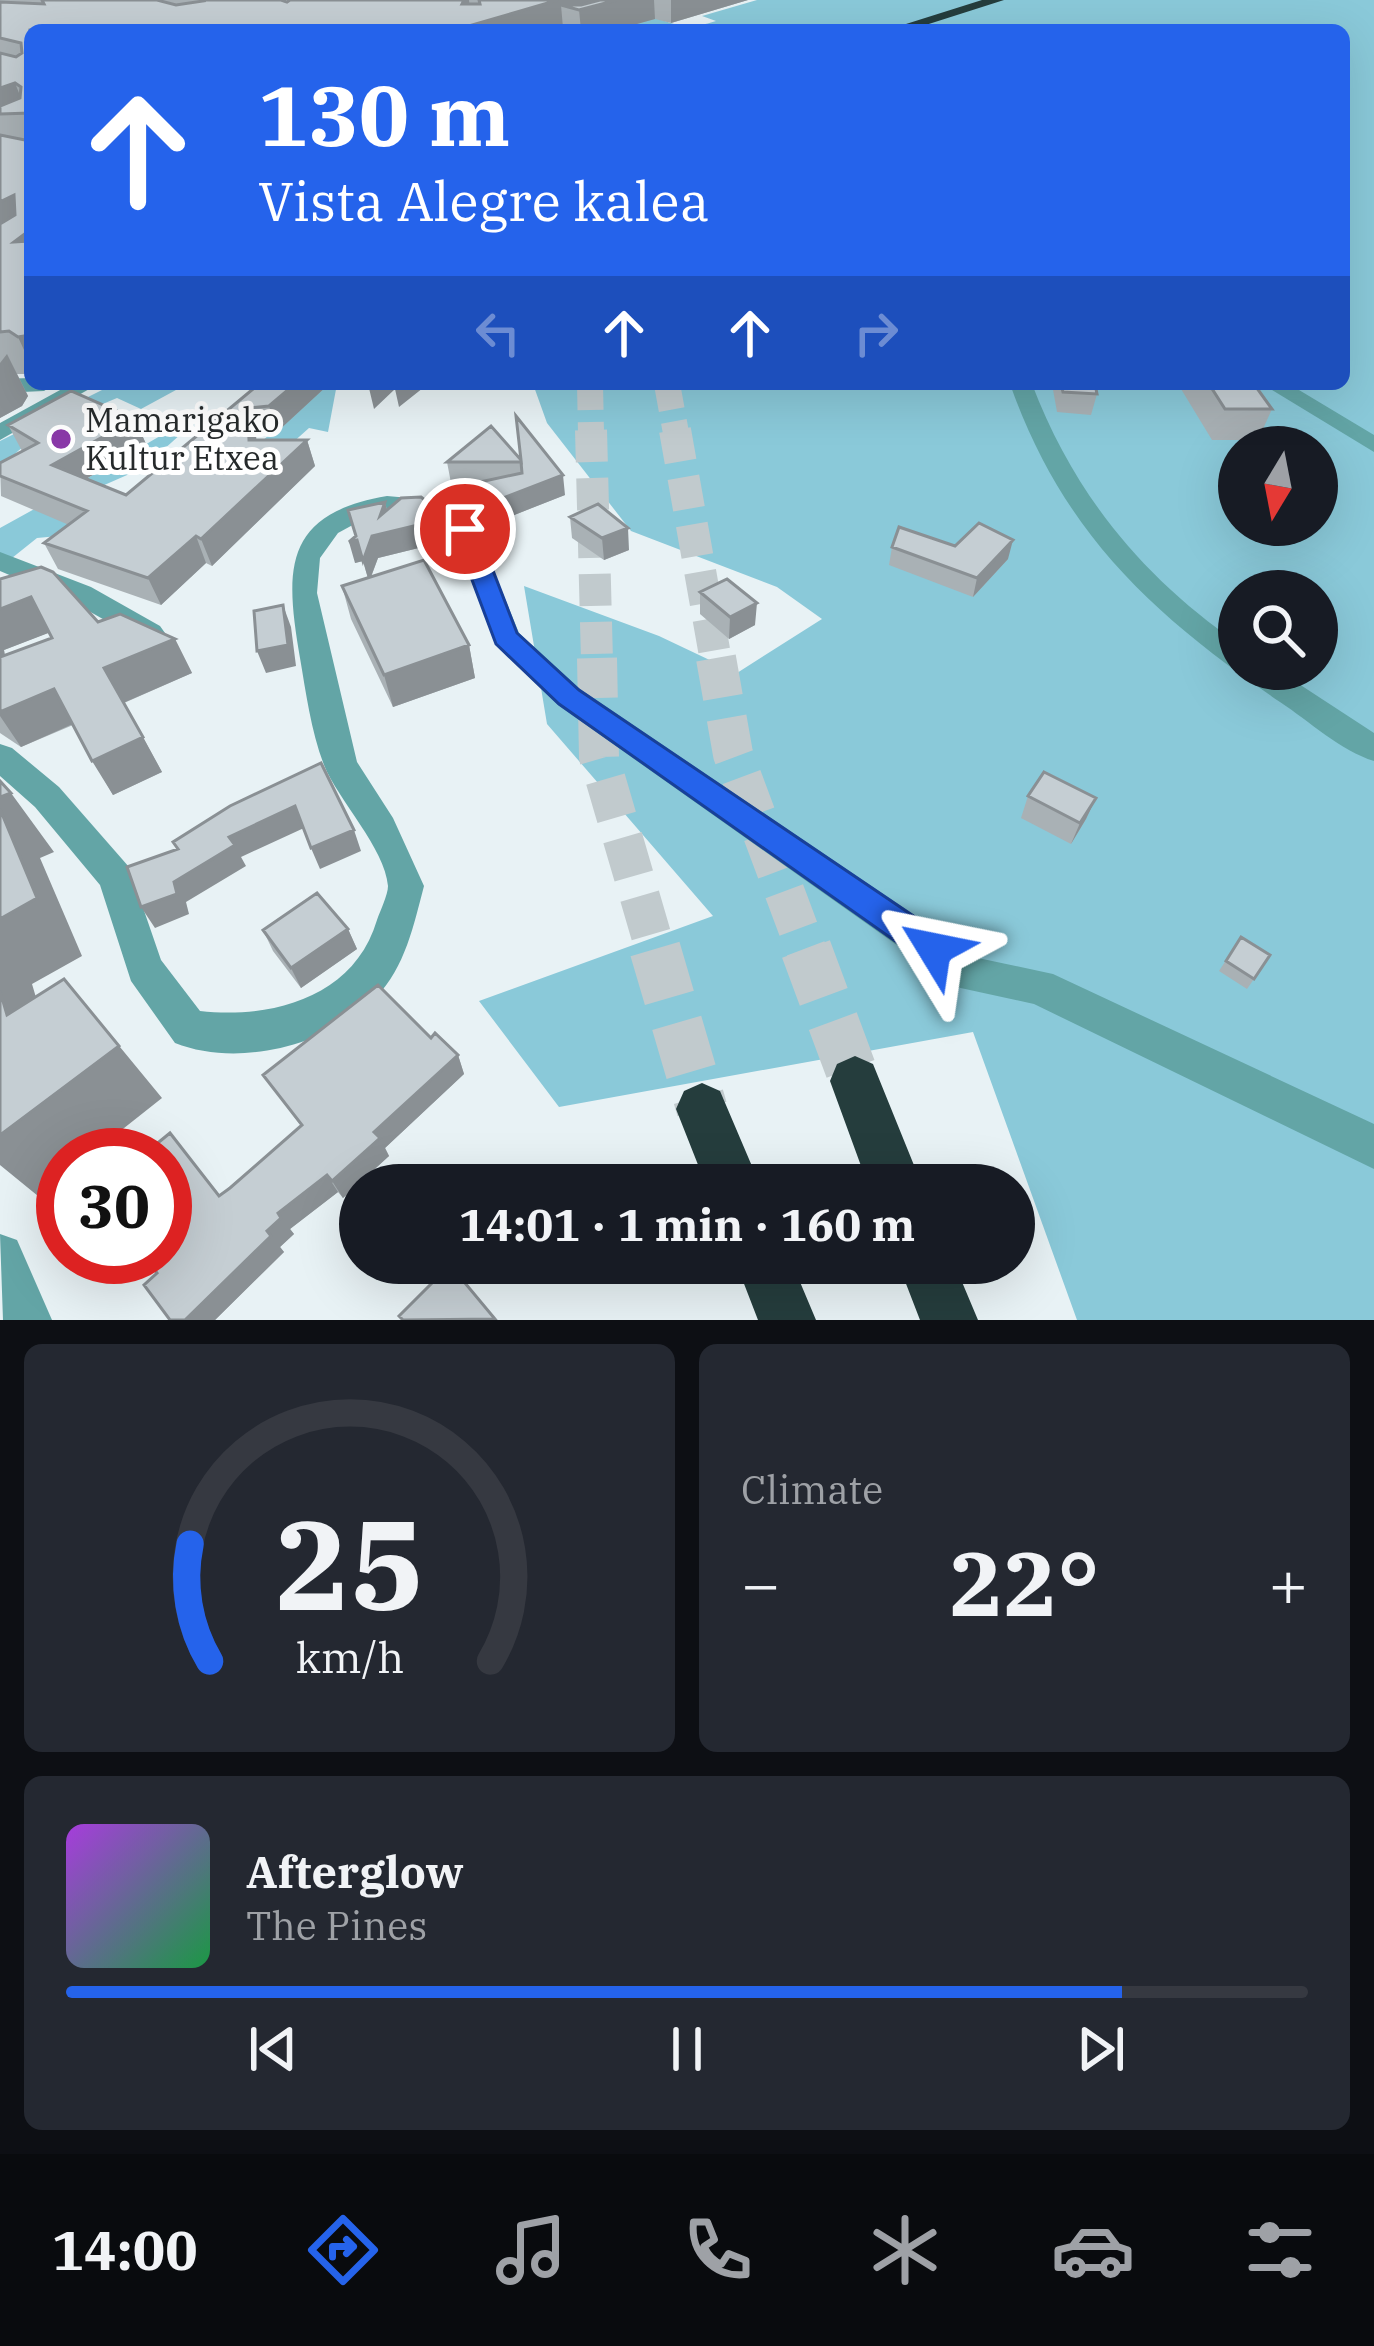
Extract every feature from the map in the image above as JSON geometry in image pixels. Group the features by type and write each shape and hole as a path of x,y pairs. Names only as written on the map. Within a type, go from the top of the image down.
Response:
{"highway":[{"path":"918,24 1002,3"},
{"path":"943,24 1002,3"},
{"path":"855,1081 887,1164"},
{"path":"702,1108 725,1164"},
{"path":"772,1284 787,1320"},
{"path":"934,1284 949,1320"}],"street":[{"path":"1024,390 1059,480 1163,602 1218,643"},
{"path":"1283,390 1374,445"},
{"path":"0,433 45,391"},
{"path":"0,758 47,797 116,878 145,969 190,1029 242,1035 310,1020 363,984 390,942 406,886 382,828 341,765 303,593 307,557 329,526 364,508 388,503 434,507 465,529 506,638 569,697 970,974 1040,987 1212,1065 1288,1108 1374,1147"},
{"path":"0,560 81,594 150,633"},
{"path":"1286,690 1374,748"},
{"path":"0,1257 28,1320"}],"shaded area":[{"path":"757,0 1374,0 1374,1320 1077,1320 1035,1204 1035,1164 1021,1164 973,1032 559,1107 479,1001 713,916 547,724 524,586 659,636 737,673 822,619 777,587 631,531 547,423 535,390 1350,390 1350,24 706,24 716,21 702,16"},
{"path":"650,17 674,24 612,24"},
{"path":"102,390 176,390 141,409 117,398 68,419 25,445 0,470 0,441"},
{"path":"322,390 336,390 328,432 309,428 261,471 255,447"},
{"path":"186,421 191,425 143,468 93,490 79,483"},
{"path":"67,491 90,533 37,538 12,558 0,553 0,528"}],"building":[{"path":"42,0 157,0 176,5 202,0 464,0 462,4 480,4 479,0 558,0 476,24 24,24 24,113 0,114 0,106 20,98 21,87 15,83 0,88 0,53 16,57 22,53 21,43 0,38 0,2 44,4"},
{"path":"617,0 579,10 561,5 581,5"},
{"path":"0,135 24,140 24,234 14,242 24,241 24,336 18,337 0,332 0,224 15,215 14,195 0,202"},
{"path":"252,390 288,390 269,406 248,408 249,440 307,440 201,539 196,536 148,578 44,543 87,511 0,476 0,463 38,443 8,425 71,391 135,419 52,465 126,495"},
{"path":"1096,390 1097,394 1063,392"},
{"path":"1213,390 1258,390 1272,409 1225,409"},
{"path":"516,416 563,475 477,508 457,487 522,473 521,462 447,462 491,426 521,460"},
{"path":"421,497 447,518 372,536 363,561 357,540 349,542 356,536 348,510 385,502 380,516 401,498"},
{"path":"598,504 628,528 602,538 570,517"},
{"path":"979,523 1013,540 977,578 892,547 899,527 955,546"},
{"path":"424,560 469,645 384,675 342,586"},
{"path":"41,567 53,572 98,622 120,614 175,639 104,668 143,737 92,761 54,689 0,712 0,657 52,638 31,597 0,609 0,579"},
{"path":"727,579 757,603 730,617 700,592"},
{"path":"283,605 288,645 257,651 254,611"},
{"path":"321,763 354,830 311,848 295,806 229,837 235,845 174,882 177,894 141,907 127,867 178,849 173,842 230,806"},
{"path":"1044,772 1096,798 1080,823 1028,796"},
{"path":"0,809 37,898 0,919"},
{"path":"317,893 348,929 291,968 263,930"},
{"path":"1241,937 1270,955 1254,979 1226,961"},
{"path":"64,979 119,1046 0,1135 0,991 7,1015"},
{"path":"378,985 431,1038 435,1033 458,1055 374,1132 380,1138 351,1164 339,1164 339,1175 332,1181 327,1175 278,1213 281,1218 267,1231 271,1236 185,1320 170,1320 144,1285 192,1284 192,1161 219,1196 302,1125 263,1075"},
{"path":"431,1284 466,1284 495,1319 403,1320 399,1316"}],"tunnel":[{"path":"590,390 591,433"},
{"path":"668,390 676,433"},
{"path":"591,430 597,661"},
{"path":"675,430 716,661"},
{"path":"597,658 599,757 656,952"},
{"path":"716,658 733,754 807,952"},
{"path":"655,949 702,1109"},
{"path":"806,949 855,1081"}],"place":[{"name":"Mamarigako Kultur Etxea","path":"61,439"}],"route":[{"path":"465,529 506,638 569,697 934,949"}]}
